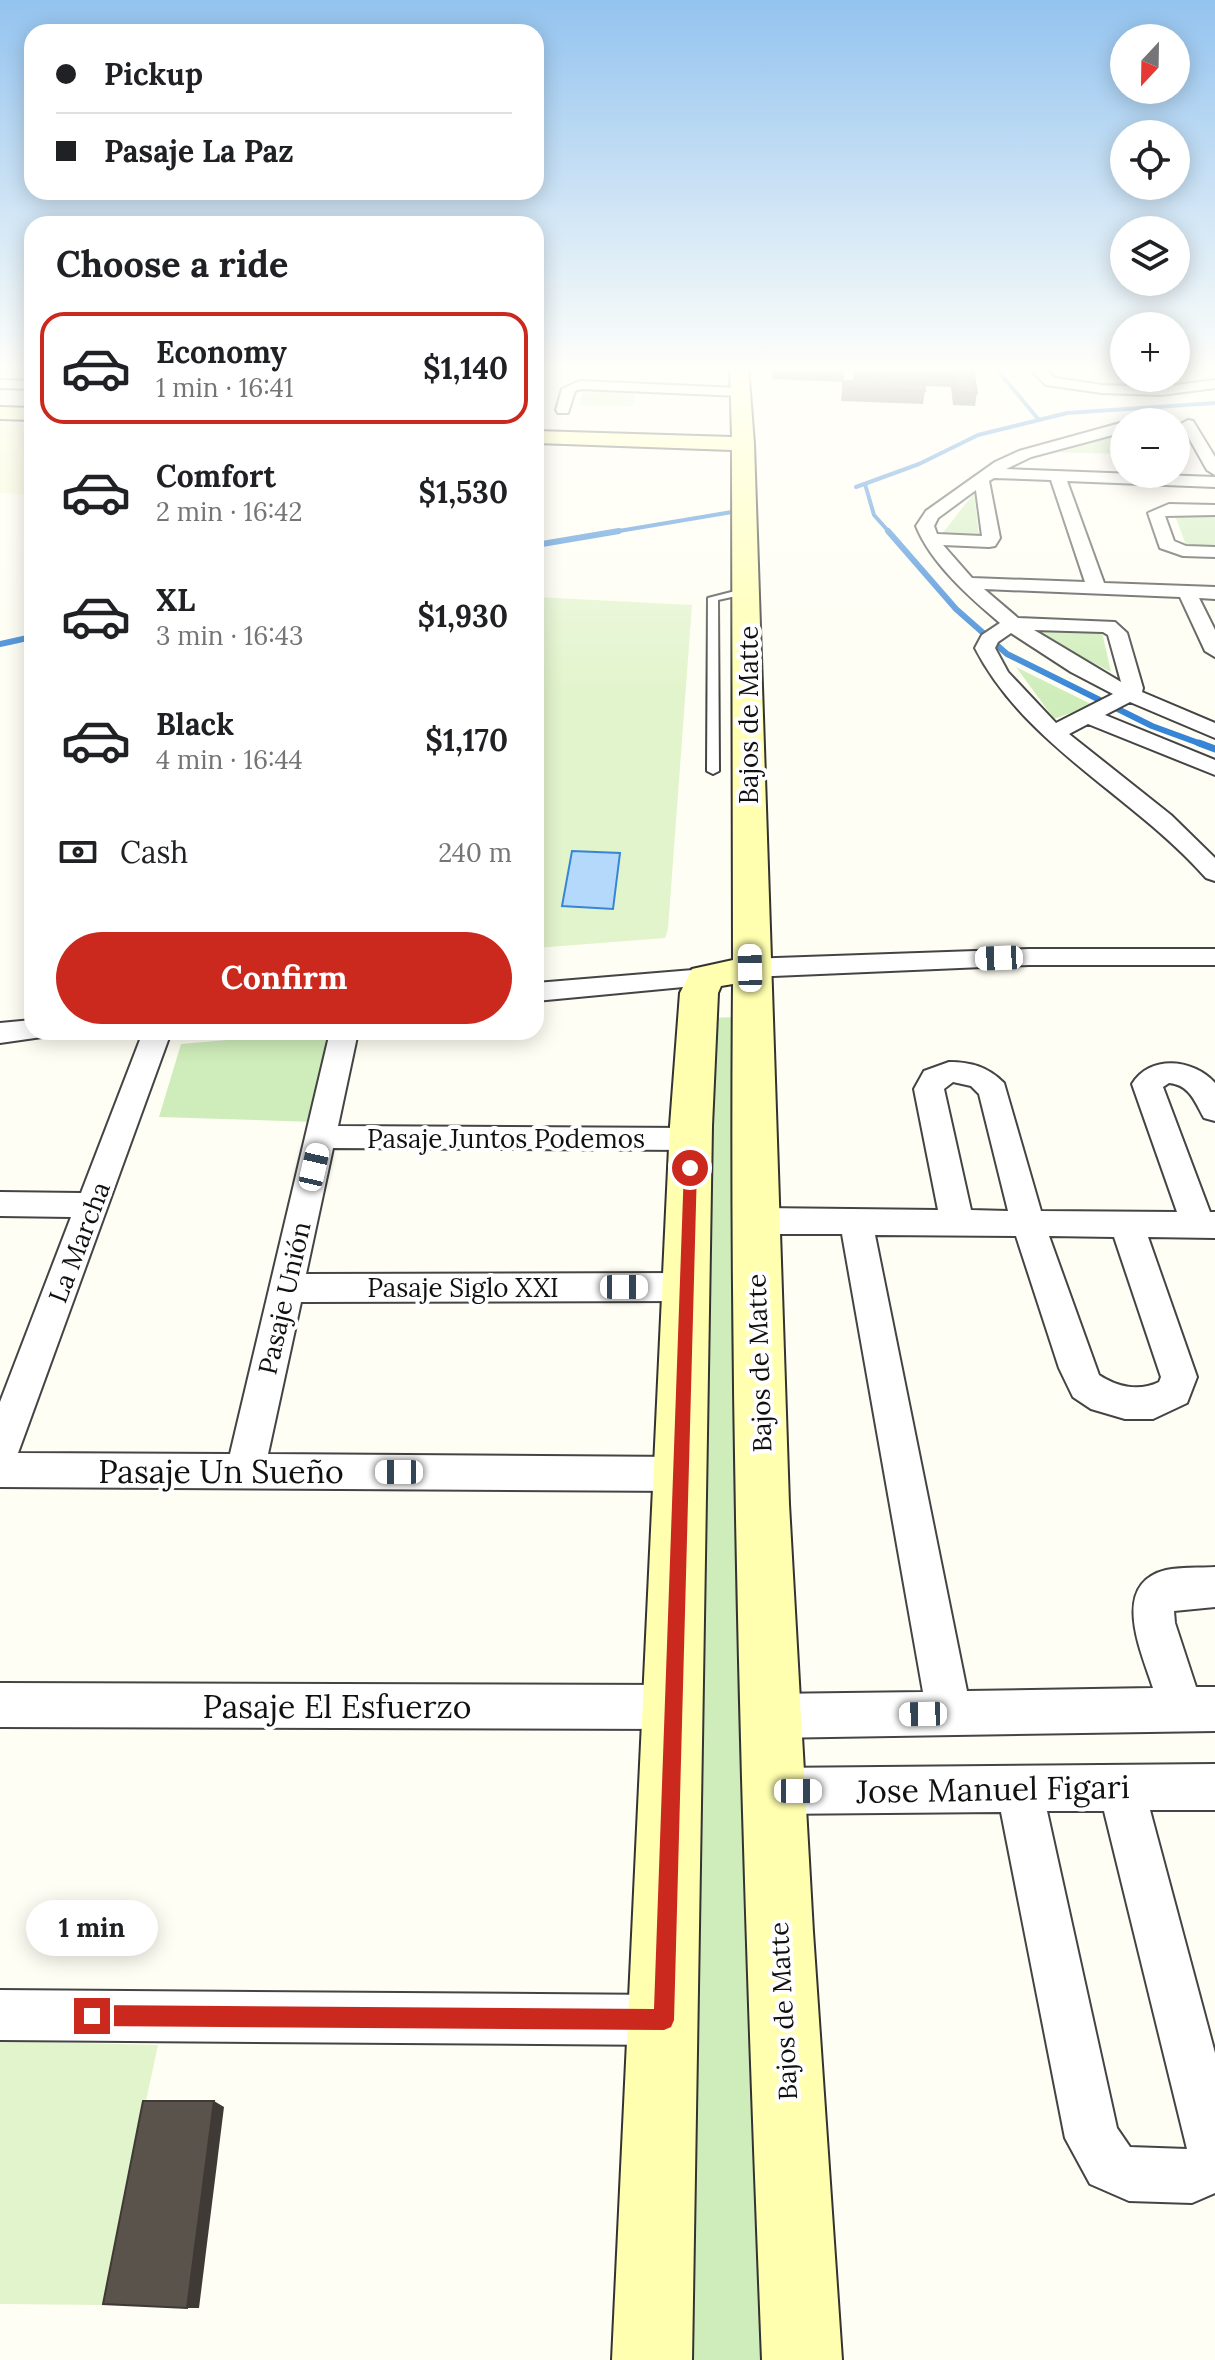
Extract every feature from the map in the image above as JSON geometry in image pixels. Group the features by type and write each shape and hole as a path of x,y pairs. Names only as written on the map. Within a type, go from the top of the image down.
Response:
{"main road":[{"name":"Bajos de Matte","path":"744,476 747,591 727,973 755,1221 771,1791 802,2360"},
{"path":"652,2360 698,1003 727,973"}],"street":[{"path":"1016,476 985,477 932,515 925,526 929,539 967,583 1011,624 1062,659 1109,705 1215,768"},
{"path":"1057,476 1096,588"},
{"path":"1083,476 1215,482"},
{"path":"929,539 989,542 985,477"},
{"path":"1215,510 1169,509 1156,513 1166,544 1183,551 1215,552"},
{"path":"967,583 1215,593"},
{"path":"1187,592 1215,651"},
{"path":"1056,732 1109,705 1133,688 1117,633 1108,626 1011,624 991,637 985,648 989,660 1023,703 1056,732 1186,841 1215,873"},
{"path":"1109,705 1215,731"},
{"path":"1159,819 1215,836"},
{"path":"544,991 727,973 1029,957 1215,957"},
{"path":"0,1033 24,1031"},
{"name":"La Marcha","path":"0,1451 13,1380 93,1205 154,1040"},
{"name":"Pasaje Unión","path":"245,1471 342,1040"},
{"path":"957,1223 929,1089 935,1078 957,1071 982,1079 993,1090 1029,1223 1080,1377 1104,1398 1125,1403 1153,1403 1174,1392 1179,1377 1127,1225"},
{"path":"755,1221 1206,1225 1147,1084 1159,1074 1181,1074 1202,1085 1215,1110"},
{"name":"Pasaje Juntos Podemos","path":"321,1137 691,1139"},
{"path":"0,1204 93,1205"},
{"path":"856,1222 949,1713"},
{"name":"Pasaje Siglo XXI","path":"286,1288 688,1287"},
{"name":"Pasaje Un Sueño","path":"0,1470 682,1474"},
{"path":"769,1716 1198,1710 1154,1623 1153,1605 1166,1590 1215,1587"},
{"name":"Pasaje El Esfuerzo","path":"0,1705 674,1707"},
{"name":"Jose Manuel Figari","path":"771,1791 1215,1787"},
{"path":"1019,1789 1092,2138 1109,2165 1129,2174 1192,2176 1209,2168 1215,2154 1121,1788"},
{"path":"0,2015 664,2020"}],"lane":[{"path":"713,771 713,598 747,591"}],"green space":[{"path":"0,476 24,476 24,494 0,493"},
{"path":"974,493 979,536 942,534"},
{"path":"1174,513 1215,514 1215,546 1186,545"},
{"path":"544,597 692,605 665,938 544,947"},
{"path":"1032,631 1102,632 1111,672"},
{"path":"1016,667 1093,705 1054,719"},
{"path":"737,1017 774,2360 676,2360 708,1018"},
{"path":"227,1040 333,1040 315,1122 159,1117 181,1044"},
{"path":"0,2041 158,2045 102,2305 0,2304"}],"water":[{"path":"572,851 620,853 613,909 562,906"}],"building":[{"path":"143,2101 214,2101 187,2308 103,2304"}],"waterway":[{"path":"856,487 886,476"},
{"path":"865,484 874,515 890,533"},
{"path":"607,533 732,512"},
{"path":"544,544 619,531"},
{"path":"888,531 956,609 1007,654 1152,726 1204,745"},
{"path":"0,644 24,639"},
{"path":"1199,743 1215,749"}],"route":[{"path":"92,2016 664,2020 690,1168"}]}
